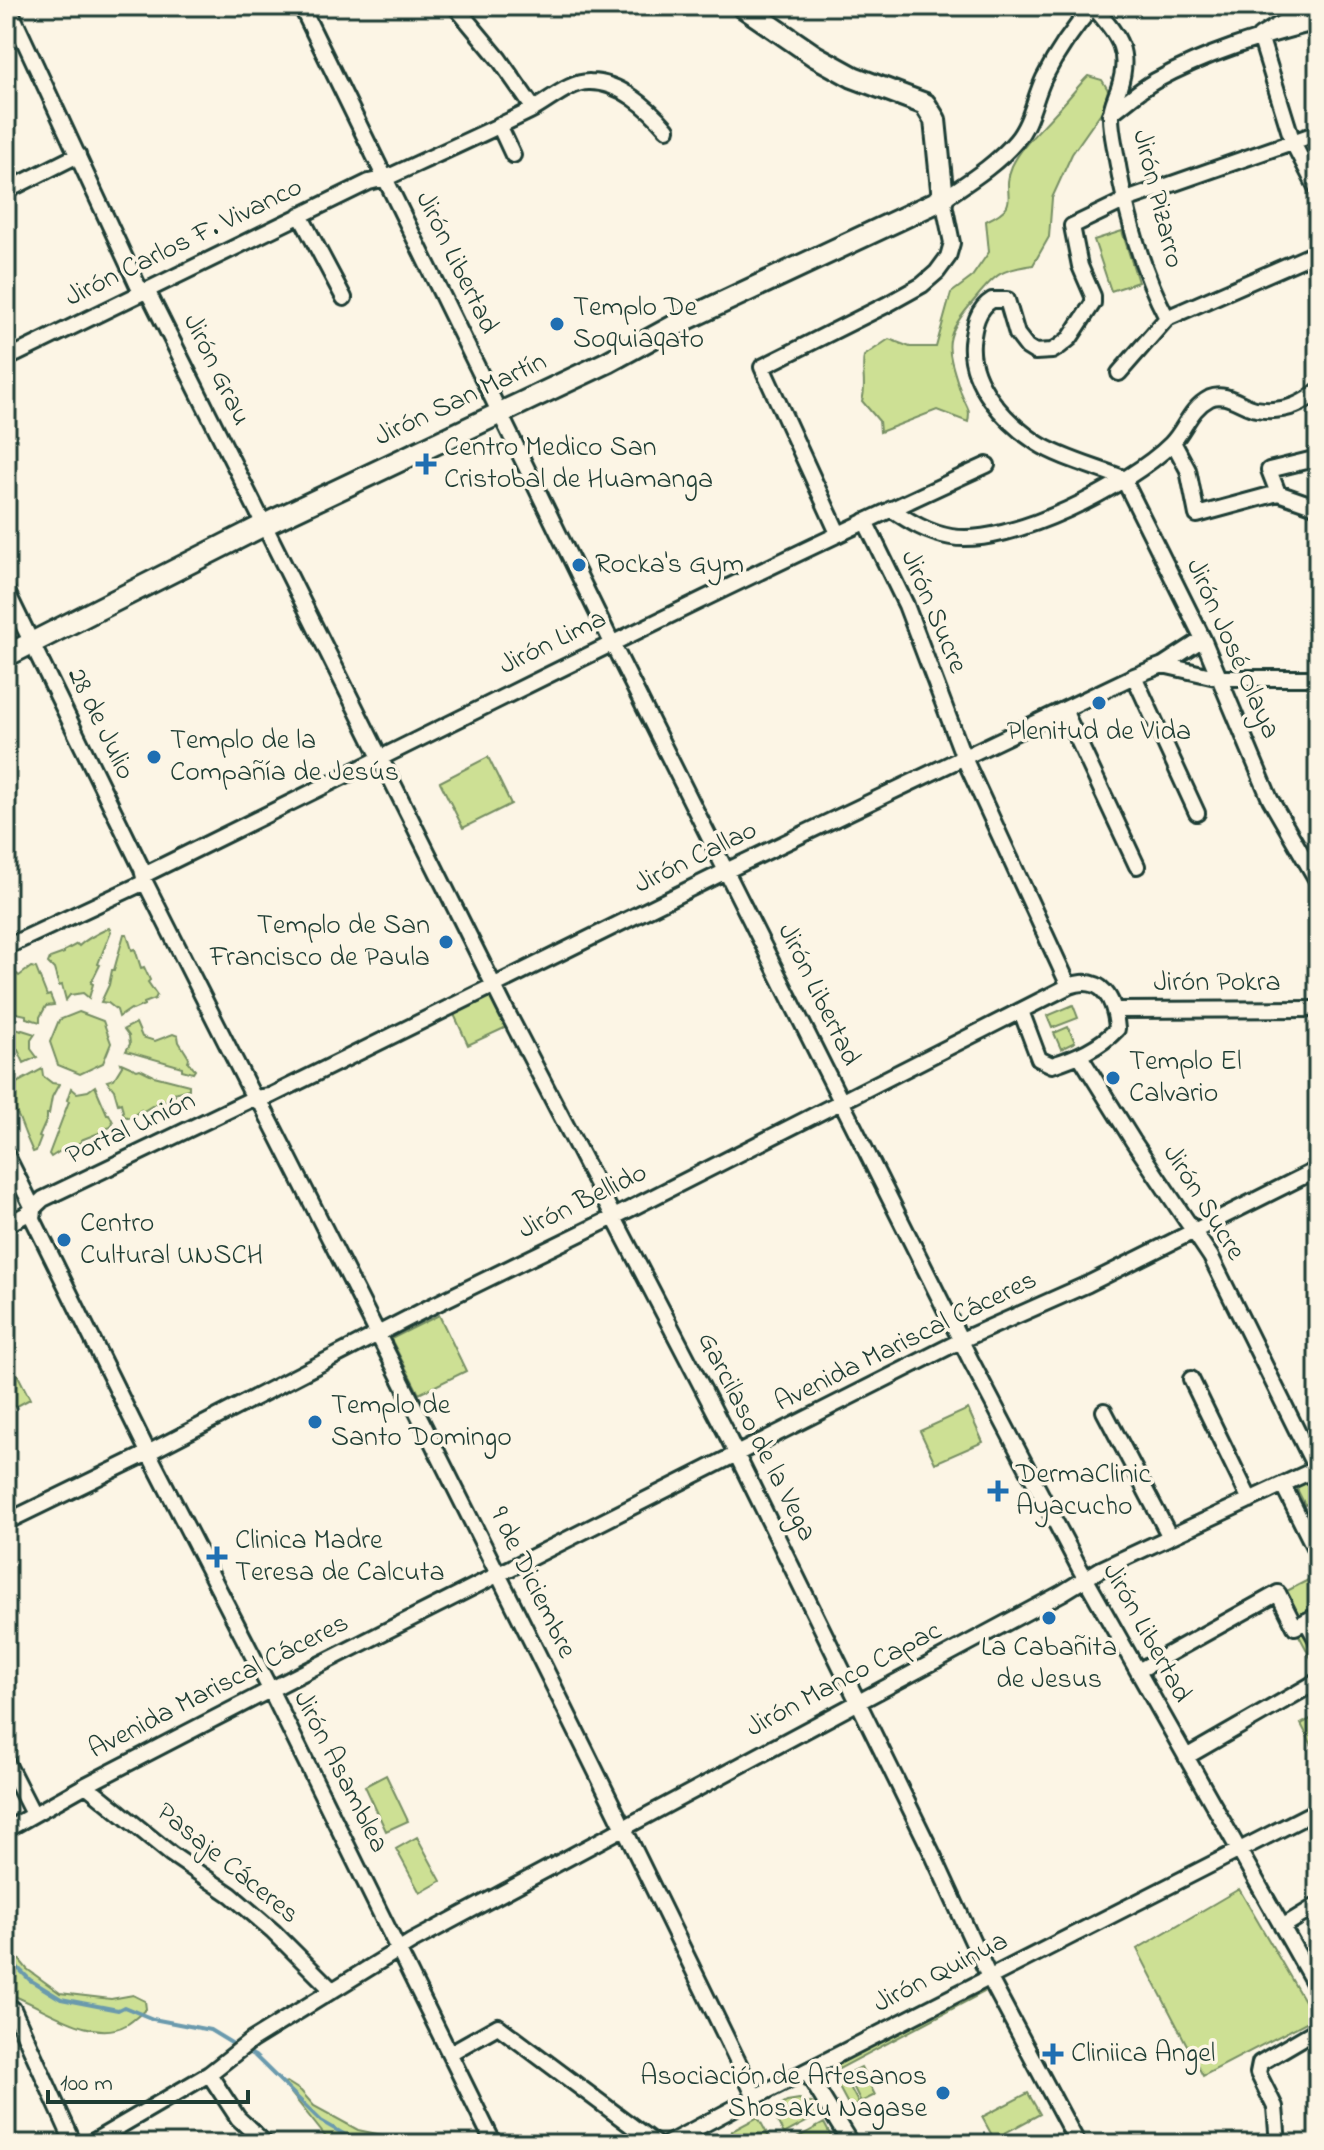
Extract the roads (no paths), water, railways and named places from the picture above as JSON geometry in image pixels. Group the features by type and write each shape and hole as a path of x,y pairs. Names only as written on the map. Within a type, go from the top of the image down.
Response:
{"street":[{"name":"Jirón Grau","path":"8,6 12,28 78,155 138,286 150,296 380,757"},
{"name":"Jirón Libertad","path":"301,6 612,643 961,1341 1086,1579 1318,1990"},
{"path":"455,6 499,59 534,109"},
{"path":"742,6 815,56 853,77 925,104 935,120 943,199 952,243 948,257 922,285 762,367 838,533"},
{"path":"943,199 987,169 1018,140 1031,115 1042,81 1093,6"},
{"name":"Jirón Pizarro","path":"1093,6 1120,39 1124,57 1123,75 1110,114 1139,254 1167,318"},
{"path":"1260,36 1310,6"},
{"path":"1110,114 1153,83 1183,67 1260,36 1318,22"},
{"path":"1260,36 1293,143 1318,191"},
{"name":"Jirón Carlos F. Vivanco","path":"6,359 369,182 386,178 534,109 576,85 588,81 627,94 667,129"},
{"path":"499,125 513,155"},
{"path":"1123,478 1037,443 996,407 974,368 972,347 976,321 986,304 999,298 1007,300 1017,334 1027,347 1035,352 1052,351 1070,338 1093,303 1080,266 1072,226 1126,200 1318,133"},
{"path":"6,191 78,155"},
{"name":"Jirón San Martín","path":"6,656 264,525 608,362 687,319 943,199"},
{"path":"300,215 344,298"},
{"path":"1119,373 1167,318 1318,252"},
{"path":"891,509 923,530 954,538 1002,535 1108,491 1173,442 1189,415 1214,396 1223,396 1255,409 1284,410 1318,391"},
{"path":"1173,442 1188,470 1197,515 1278,493 1318,507"},
{"path":"1278,493 1269,470 1318,458"},
{"name":"Jirón Lima","path":"6,947 612,643 838,533 987,465"},
{"name":"Jirón José Olaya","path":"1123,478 1203,639 1270,799 1318,882"},
{"name":"Jirón Sucre","path":"865,521 906,605 964,758 1069,986"},
{"name":"28 de Julio","path":"6,590 254,1098"},
{"name":"Jirón Callao","path":"254,1098 270,1096 728,870 1134,676 1163,665 1203,639"},
{"path":"1163,665 1220,678 1318,678"},
{"path":"1134,676 1197,813"},
{"path":"1064,710 1137,866"},
{"name":"Garcilaso de la Vega","path":"380,757 494,986 736,1454 989,1977 1078,2144"},
{"path":"1021,1011 1039,1059 1052,1065 1080,1056 1106,1041 1117,1029 1116,1010 1097,984 1085,980 1069,986"},
{"name":"Jirón Bellido","path":"6,1522 1069,986"},
{"name":"Jirón Pokra","path":"1116,1010 1318,1009"},
{"name":"Jirón Sucre","path":"1080,1056 1211,1257 1317,1469"},
{"name":"Portal Unión","path":"6,1225 34,1210 43,1199 254,1098"},
{"name":"9 de Diciembre","path":"254,1098 262,1105 499,1574 755,2097"},
{"name":"Jirón Asamblea","path":"6,1154 34,1210 33,1219 400,1950 494,2144"},
{"name":"Avenida Mariscal Cáceres","path":"6,1830 270,1690 736,1454 961,1341 1088,1284 1318,1169"},
{"path":"1191,1379 1250,1500"},
{"path":"1104,1411 1170,1537"},
{"name":"Jirón Manco Capac","path":"89,2144 209,2074 252,2040 400,1950 1101,1569 1317,1469"},
{"path":"1283,1485 1318,1555"},
{"path":"1138,1671 1278,1593 1307,1621 1318,1642"},
{"path":"1186,1757 1318,1681"},
{"path":"6,1761 33,1814"},
{"name":"Pasaje Cáceres","path":"86,1785 171,1854 231,1895 273,1931 332,1990"},
{"name":"Jirón Quinua","path":"667,2144 1318,1810"},
{"path":"1282,1927 1318,1905"},
{"path":"6,2005 13,2009 74,2144"},
{"path":"450,2053 498,2026 656,2144"},
{"path":"1278,2144 1275,2107 1258,2073 1260,2063 1318,2029"},
{"path":"806,2071 851,2144"},
{"path":"209,2074 238,2118 266,2144"}],"waterway":[{"path":"6,1956 30,1980 61,1999 118,2010 124,2007 153,2019 210,2030 238,2047"},
{"path":"246,2051 255,2056 321,2121 361,2144"}],"place":[{"name":"Templo De Soquiaqato","path":"557,324"},
{"name":"Centro Medico San Cristobal de Huamanga","path":"426,464"},
{"name":"Rocka's Gym","path":"579,565"},
{"name":"Plenitud de Vida","path":"1099,703"},
{"name":"Templo de la Compañía de Jesús","path":"154,757"},
{"name":"Templo de San Francisco de Paula","path":"446,942"},
{"name":"Templo El Calvario","path":"1113,1078"},
{"name":"Centro Cultural UNSCH","path":"64,1240"},
{"name":"Templo de Santo Domingo","path":"315,1422"},
{"name":"DermaClinic Ayacucho","path":"998,1491"},
{"name":"Clinica Madre Teresa de Calcuta","path":"217,1557"},
{"name":"La Cabañita de Jesus","path":"1049,1618"},
{"name":"Cliniica Angel","path":"1053,2054"},
{"name":"Asociación de Artesanos Shosaku Nagase","path":"943,2093"}]}
